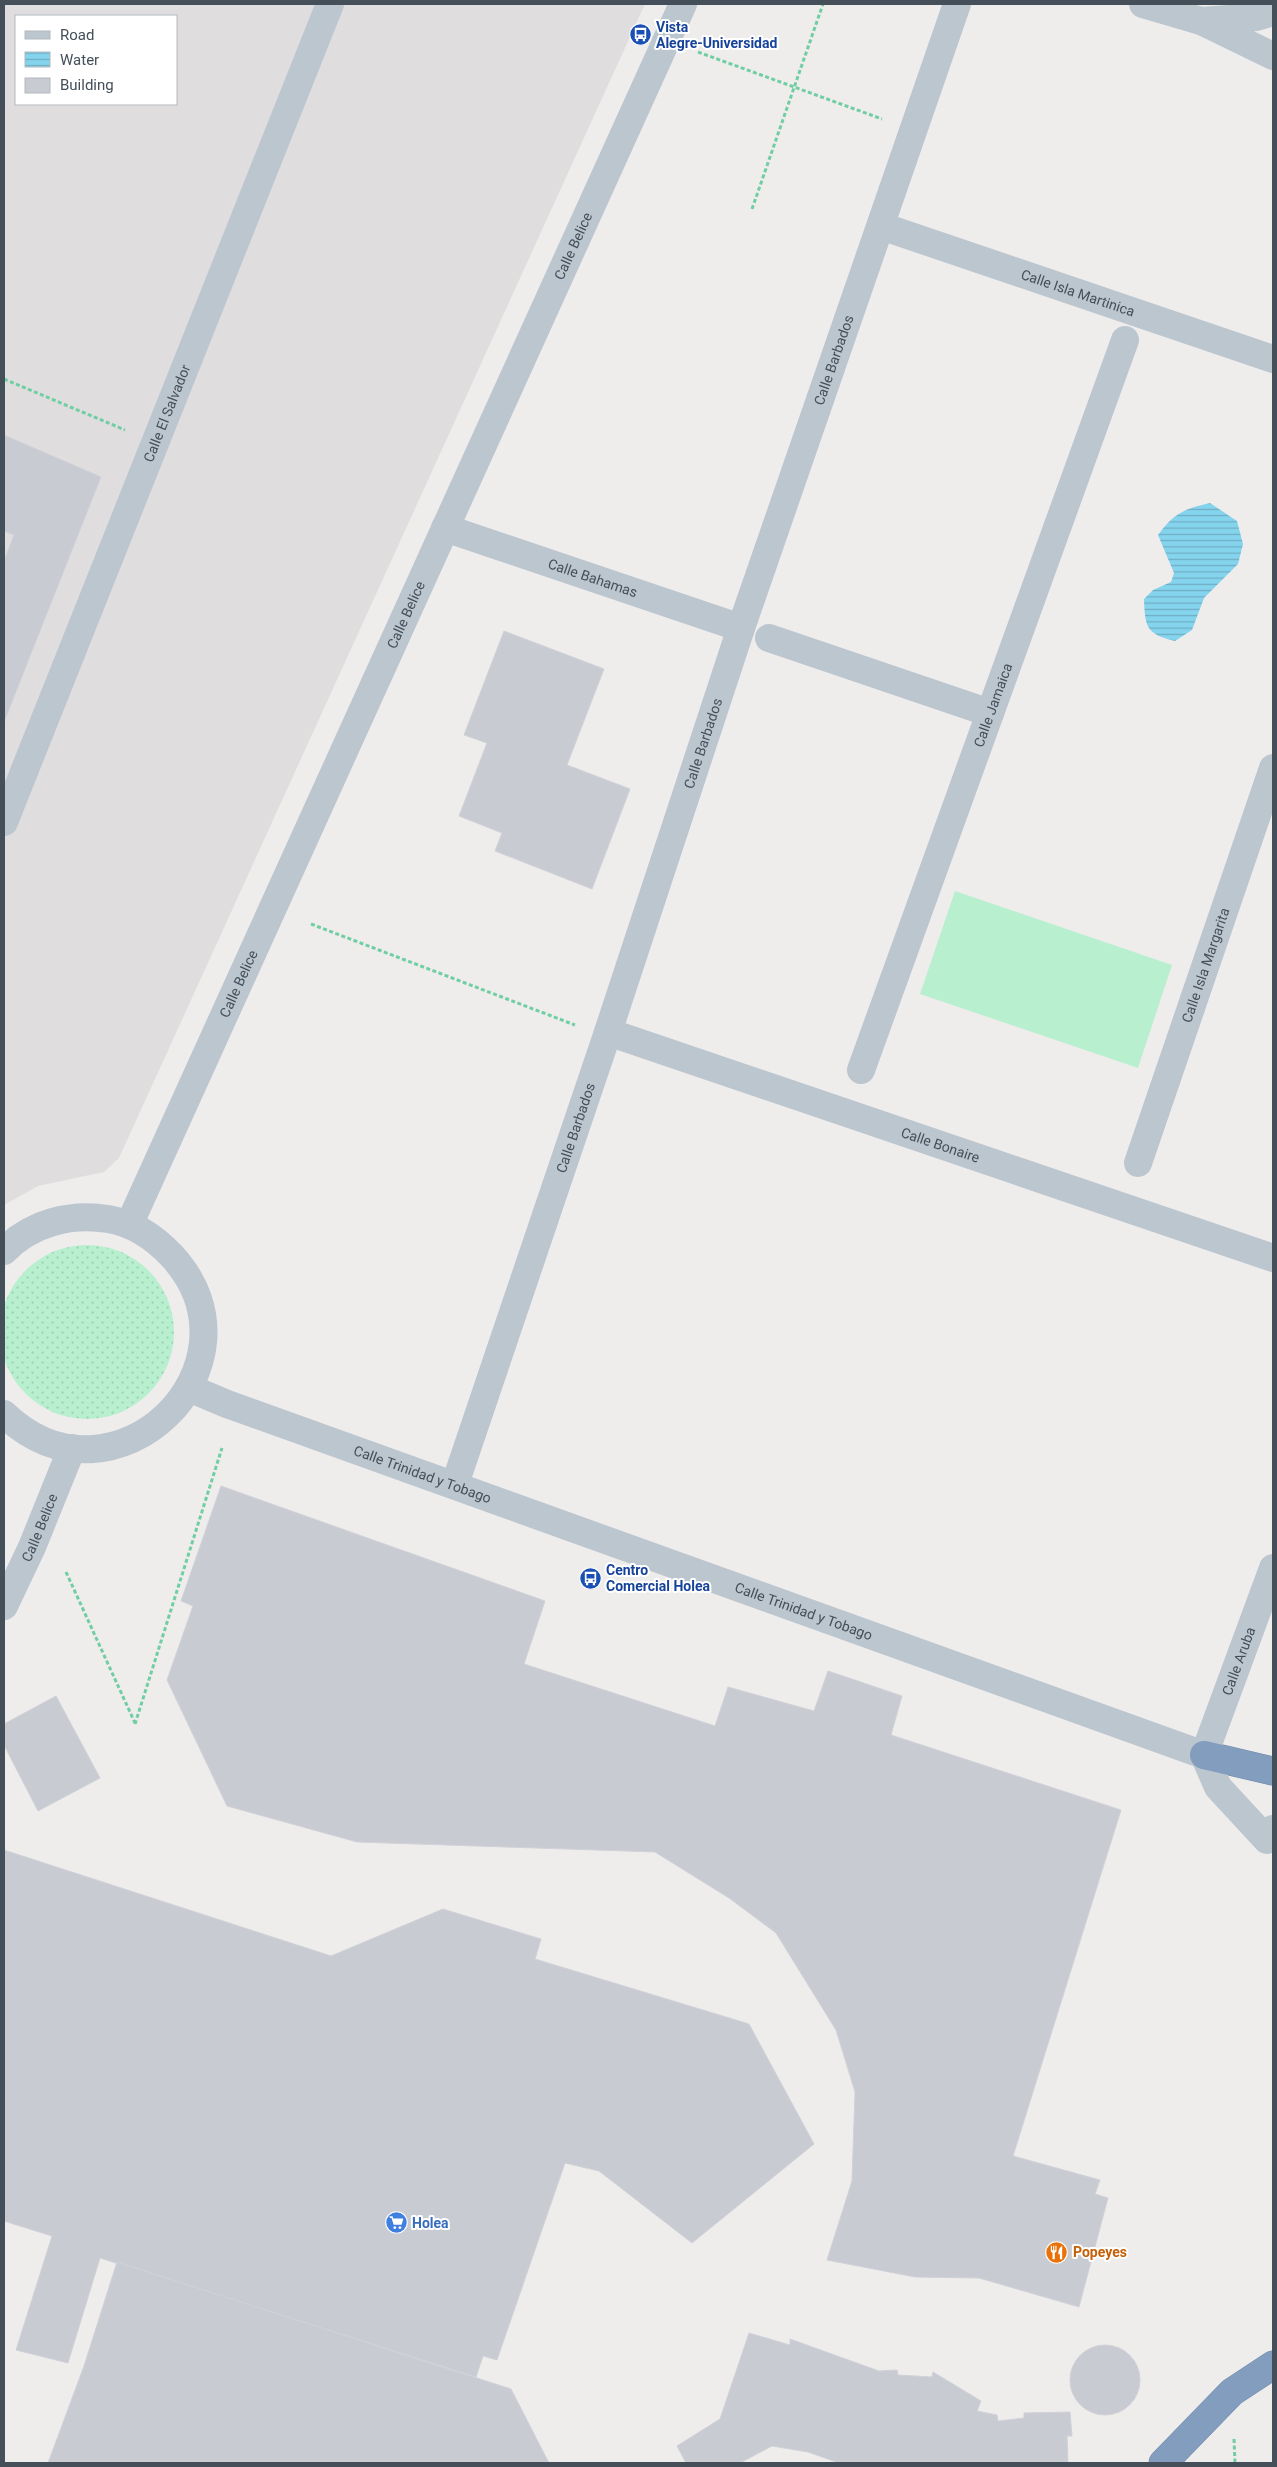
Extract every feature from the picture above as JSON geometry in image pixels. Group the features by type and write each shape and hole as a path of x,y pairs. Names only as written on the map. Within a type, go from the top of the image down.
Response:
{"highway":[{"path":"1204,1755 1273,1771"},
{"path":"1163,2463 1232,2392 1273,2365"}],"street":[{"name":"Calle El Salvador","path":"4,822 330,4"},
{"name":"Calle Belice","path":"129,1225 683,4"},
{"name":"Calle Barbados","path":"455,1484 608,1032 741,628 957,4"},
{"path":"1143,4 1201,21 1273,56"},
{"path":"1201,21 1256,16 1273,12"},
{"name":"Calle Isla Martinica","path":"881,226 1273,359"},
{"name":"Calle Jamaica","path":"861,1070 1125,340"},
{"name":"Calle Bahamas","path":"445,528 741,628"},
{"path":"768,638 990,713"},
{"name":"Calle Isla Margarita","path":"1138,1163 1267,808 1273,768"},
{"name":"Calle Bonaire","path":"608,1032 1273,1258"},
{"path":"4,1251 36,1228 67,1218 98,1218 129,1225 148,1235 165,1248 180,1264 191,1283 199,1304 202,1325 202,1346 197,1368 189,1388 168,1416 140,1436 107,1448 72,1448 40,1440 24,1432 4,1414"},
{"name":"Calle Trinidad y Tobago","path":"189,1388 227,1404 455,1484 1204,1755"},
{"name":"Calle Belice","path":"4,1606 32,1547 72,1448"},
{"name":"Calle Aruba","path":"1204,1755 1273,1568"},
{"path":"1204,1755 1218,1787 1270,1834"}],"path":[{"path":"752,209 823,4"},
{"path":"690,49 888,121"},
{"path":"4,379 133,433"},
{"path":"312,924 577,1026"},
{"path":"66,1572 135,1724 222,1448"}],"shaded area":[{"path":"4,4 645,4 119,1158 104,1172 38,1186 4,1205"}],"green space":[{"path":"955,891 1172,965 1138,1068 920,994"},
{"path":"87,1245 104,1247 128,1255 154,1277 164,1291 170,1307 174,1332 172,1349 164,1373 142,1399 128,1409 112,1415 87,1419 70,1417 46,1409 20,1387 10,1373 4,1357 0,1332 2,1315 10,1291 32,1265 46,1255 62,1249"}],"water":[{"path":"1210,503 1237,521 1243,544 1238,564 1204,598 1192,630 1175,641 1153,632 1149,628 1145,616 1144,599 1153,590 1171,582 1174,573 1158,535 1180,513 1193,507"}],"building":[{"path":"4,435 101,477 4,722 4,561 14,535 4,531"},
{"path":"504,631 604,669 567,765 630,789 592,889 495,851 502,833 459,816 487,743 464,735"},
{"path":"221,1486 545,1601 524,1664 715,1726 728,1687 814,1711 828,1671 902,1696 891,1735 1121,1810 1013,2156 1100,2180 1095,2194 1108,2198 1079,2307 979,2278 915,2277 827,2260 852,2181 855,2092 836,2030 776,1933 729,1898 655,1852 357,1842 227,1806 167,1680 193,1606 181,1601"},
{"path":"56,1696 100,1778 38,1811 4,1745 4,1724"},
{"path":"4,1850 331,1956 443,1909 541,1939 535,1959 749,2024 814,2144 692,2243 599,2171 565,2163 497,2360 483,2356 476,2377 100,2258 68,2363 16,2350 52,2236 4,2221"},
{"path":"117,2262 511,2389 549,2463 48,2463 84,2366"},
{"path":"749,2333 790,2345 790,2339 879,2371 897,2370 898,2375 932,2377 933,2372 981,2401 977,2411 997,2415 998,2421 1024,2418 1024,2413 1070,2412 1072,2436 1067,2436 1068,2463 839,2463 808,2452 772,2446 740,2463 686,2463 677,2446 720,2419"},
{"path":"1112,2345 1125,2351 1134,2360 1138,2366 1140,2380 1138,2394 1130,2405 1119,2413 1098,2415 1091,2413 1080,2405 1072,2394 1070,2373 1072,2366 1080,2355 1091,2347"}],"place":[{"name":"Vista Alegre-Universidad","path":"640,35"},
{"name":"Centro Comercial Holea","path":"590,1578"},
{"name":"Holea","path":"396,2223"},
{"name":"Popeyes","path":"1057,2252"}]}
